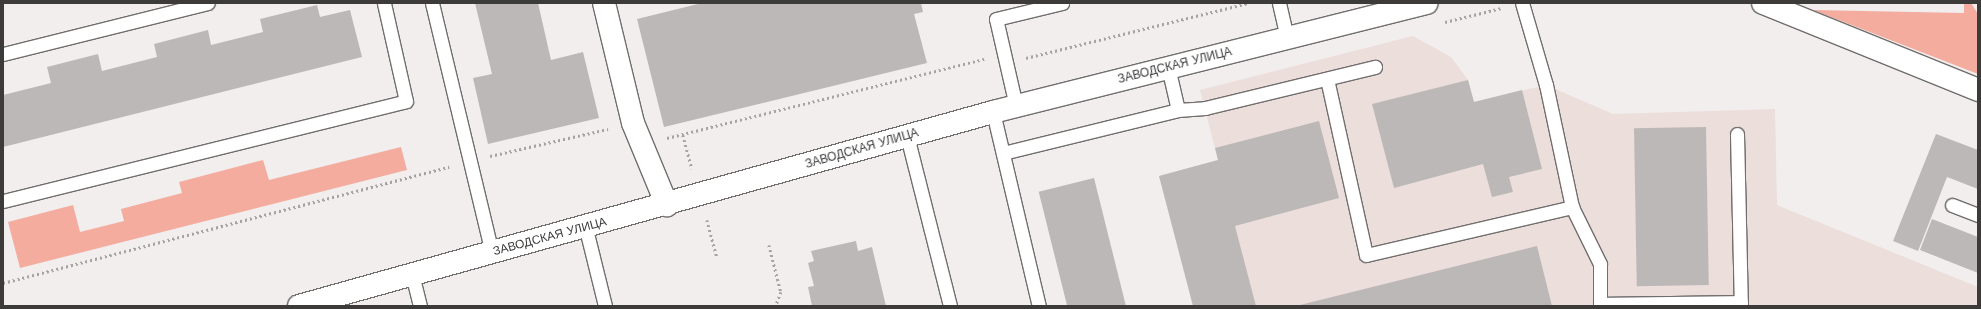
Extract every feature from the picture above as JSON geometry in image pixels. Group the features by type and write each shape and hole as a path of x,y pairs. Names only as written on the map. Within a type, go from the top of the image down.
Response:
{"street":[{"path":"604,3 633,123 667,205"},
{"name":"ЗАВОДСКАЯ УЛИЦА","path":"299,306 412,274 586,229 993,112 1427,3"},
{"path":"1763,3 1978,90"}],"lane":[{"path":"3,54 208,3"},
{"path":"3,201 406,101 384,3"},
{"path":"432,3 492,253"},
{"path":"1016,106 996,19 1062,3"},
{"path":"1279,3 1287,37"},
{"path":"1522,3 1546,85 1572,207 1600,264 1600,305 1741,304 1737,134"},
{"path":"1168,67 1178,110"},
{"path":"1003,153 1178,110 1204,108 1375,68"},
{"path":"1327,79 1366,255 1572,207"},
{"path":"993,112 1039,306"},
{"path":"908,136 950,306"},
{"path":"1952,205 1978,215"},
{"path":"586,229 605,306"},
{"path":"412,274 420,306"}],"path":[{"path":"3,283 470,161 633,123 657,141 1004,54 1031,58 1249,3"},
{"path":"683,135 693,171"},
{"path":"706,219 717,257"},
{"path":"769,245 781,292 776,306"}],"shaded area":[{"path":"1964,3 1971,3 1978,14 1978,74 1813,10 1964,13"},
{"path":"1413,36 1451,57 1468,80 1474,102 1546,85 1613,114 1775,109 1777,205 1978,287 1978,306 1193,306 1159,176 1218,160 1200,90"},
{"path":"401,147 407,170 20,268 8,222 73,205 80,232 124,221 121,209 182,193 179,182 263,160 269,180"}],"building":[{"path":"475,3 538,3 551,60 583,52 599,118 488,144 473,78 492,74"},
{"path":"702,3 921,3 923,12 914,14 927,63 664,127 637,19"},
{"path":"317,5 320,17 350,10 362,57 3,147 3,95 51,83 47,67 98,54 102,71 157,57 154,44 208,30 211,45 263,32 260,19"},
{"path":"1468,80 1474,102 1522,90 1542,169 1509,177 1513,192 1492,197 1483,164 1394,188 1372,104"},
{"path":"1319,121 1339,198 1235,226 1256,306 1193,306 1159,176 1218,160 1215,148"},
{"path":"1706,127 1709,285 1637,286 1634,128"},
{"path":"1936,134 1978,150 1978,189 1947,177 1918,251 1893,241"},
{"path":"1094,178 1126,306 1067,306 1039,192"},
{"path":"1932,219 1978,237 1978,273 1920,250"},
{"path":"856,241 858,251 872,247 886,306 812,306 808,287 814,286 808,263 814,261 811,251"},
{"path":"1537,246 1552,306 1300,306 1300,305"}]}
